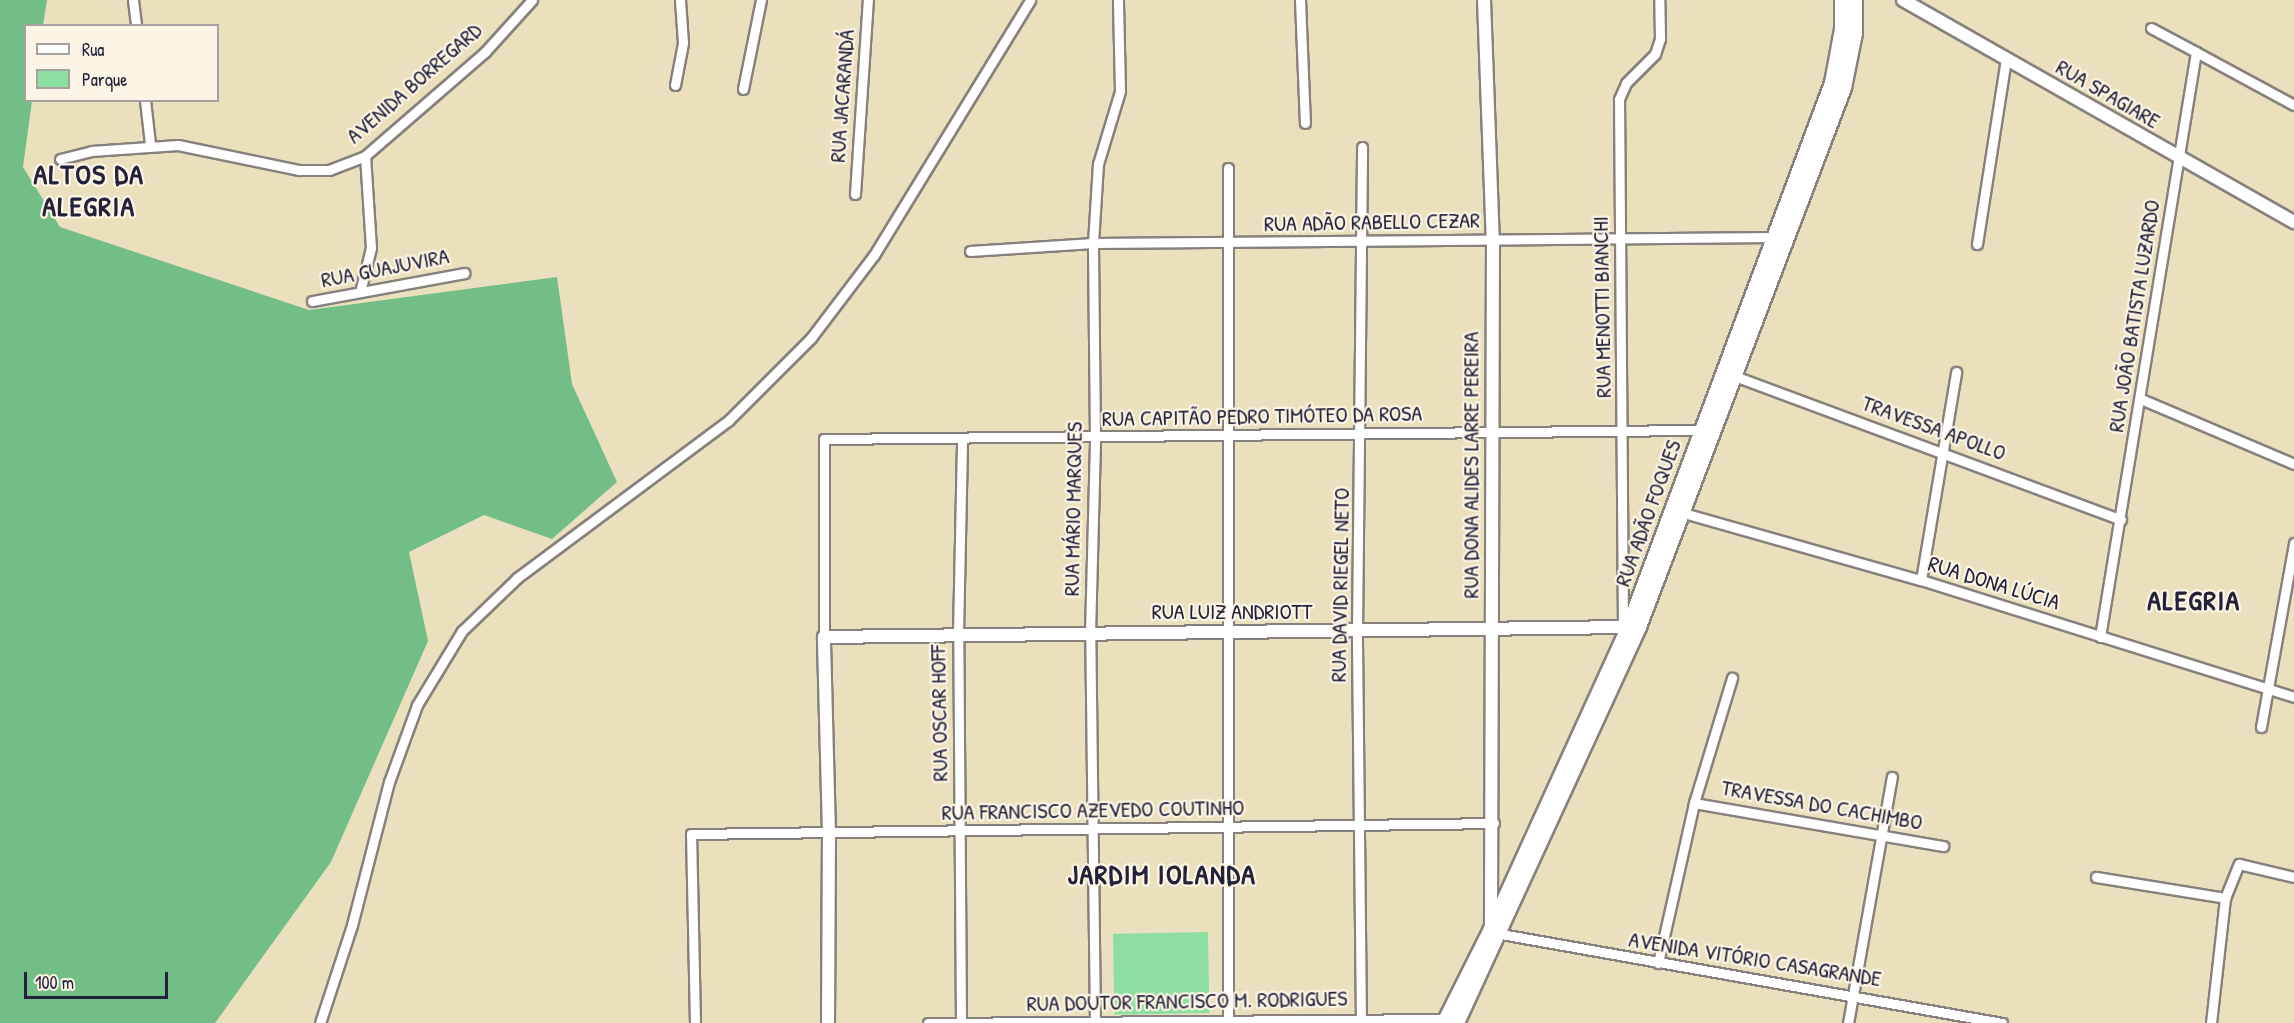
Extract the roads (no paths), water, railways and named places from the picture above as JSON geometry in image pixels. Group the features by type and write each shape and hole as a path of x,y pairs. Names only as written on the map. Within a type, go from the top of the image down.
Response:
{"main road":[{"name":"RUA ADÃO FOQUES","path":"1630,628 1700,430 1832,83 1842,29 1842,0"},
{"name":"RUA ADÃO FOQUES","path":"1449,1022 1496,932 1680,512 1844,88 1855,33 1856,0"}],"street":[{"path":"133,0 136,24"},
{"name":"AVENIDA BORREGARD","path":"60,159 91,151 150,144 204,147 299,170 329,170 365,156 485,52 532,0"},
{"path":"675,85 683,43 680,0"},
{"path":"743,88 761,0"},
{"name":"RUA JACARANDÁ","path":"855,194 868,0"},
{"path":"321,1023 352,925 389,782 417,705 462,631 517,578 729,420 811,338 874,255 1030,0"},
{"name":"RUA MÁRIO MARQUES","path":"1095,1023 1090,633 1095,438 1093,243 1098,164 1120,91 1118,0"},
{"path":"1300,0 1305,123"},
{"name":"RUA DONA ALIDES LARRE PEREIRA","path":"1484,0 1493,240 1491,630 1496,932"},
{"name":"RUA MENOTTI BIANCHI","path":"1630,628 1623,430 1619,99 1626,83 1655,54 1660,39 1659,0"},
{"name":"RUA SPAGIARE","path":"1903,0 2294,222"},
{"path":"2151,28 2294,105"},
{"name":"RUA JOÃO BATISTA LUZARDO","path":"2100,637 2141,399 2196,52"},
{"path":"1977,244 2006,59"},
{"path":"145,102 150,144"},
{"name":"RUA DAVID RIEGEL NETO","path":"1361,1021 1357,632 1362,433 1362,147"},
{"path":"360,292 371,248 365,156"},
{"path":"1228,168 1226,633 1228,1022"},
{"name":"RUA ADÃO RABELLO CEZAR","path":"970,252 1093,243 1361,243 1620,237 1774,237"},
{"name":"RUA GUAJUVIRA","path":"312,301 464,273"},
{"path":"1921,580 1956,372"},
{"name":"TRAVESSA APOLLO","path":"1732,375 1942,451 2121,520"},
{"path":"2141,399 2294,464"},
{"name":"RUA CAPITÃO PEDRO TIMÓTEO DA ROSA","path":"824,636 824,439 1700,430"},
{"name":"RUA OSCAR HOFF","path":"961,1023 958,634 962,438"},
{"name":"RUA DONA LÚCIA","path":"1680,512 1921,580 2294,697"},
{"path":"2261,727 2291,576 2294,543"},
{"name":"RUA LUIZ ANDRIOTT","path":"824,636 1630,628"},
{"path":"824,636 830,832 828,1023"},
{"path":"1658,963 1694,803 1732,678"},
{"path":"1848,1023 1892,777"},
{"name":"TRAVESSA DO CACHIMBO","path":"1694,803 1943,846"},
{"name":"RUA FRANCISCO AZEVEDO COUTINHO","path":"695,1023 691,834 1359,827 1494,823"},
{"path":"2211,1023 2226,898 2239,864 2294,877"},
{"path":"2096,877 2226,898"},
{"name":"AVENIDA VITÓRIO CASAGRANDE","path":"1496,932 1658,963 1852,994 2002,1023"},
{"name":"RUA DOUTOR FRANCISCO M. RODRIGUES","path":"928,1023 1449,1022"}],"district":[{"name":"ALTOS DA ALEGRIA","path":"89,190"},
{"name":"ALEGRIA","path":"2194,600"},
{"name":"JARDIM IOLANDA","path":"1162,874"}]}
